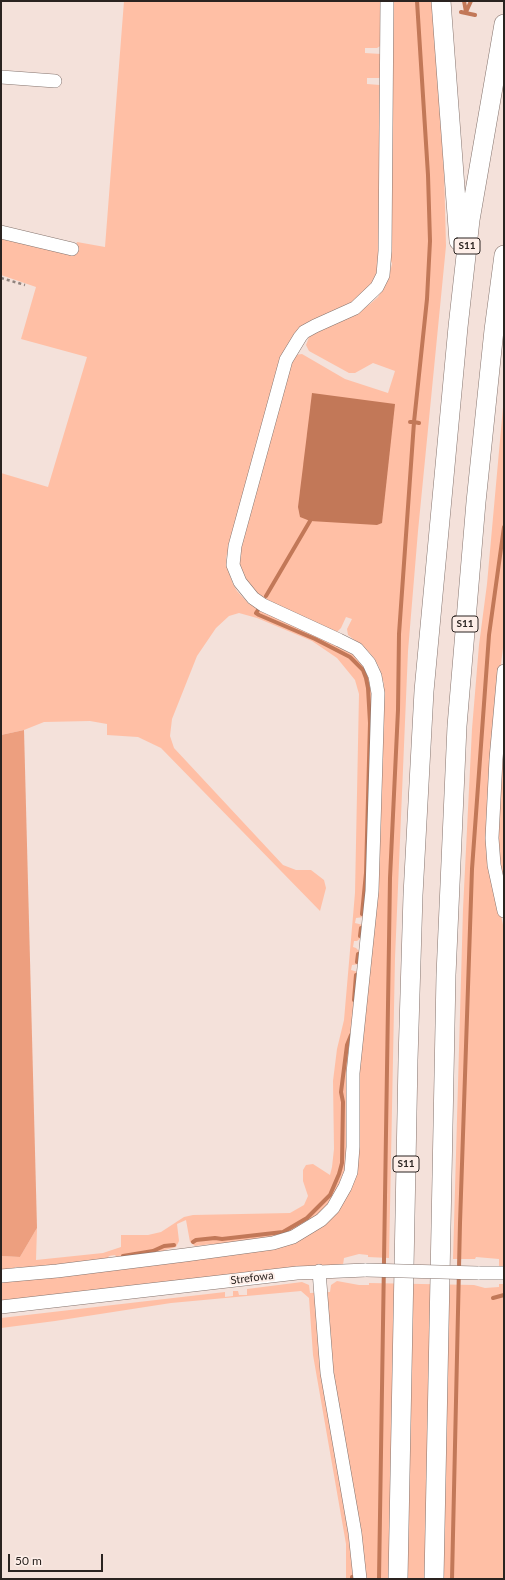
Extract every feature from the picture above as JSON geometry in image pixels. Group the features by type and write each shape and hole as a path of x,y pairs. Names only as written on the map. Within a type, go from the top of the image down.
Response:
{"highway":[{"path":"441,1 457,208 459,250 458,327"},
{"name":"S11","path":"398,1579 408,1060 413,895 427,646 458,327 474,192 504,24"},
{"name":"S11","path":"434,1579 446,975 457,726 476,502 494,330 504,255"},
{"path":"494,330 504,290"}],"street":[{"path":"1,1276 50,1272 273,1243 293,1237 321,1220 332,1208 345,1187 351,1172 353,1147 353,1073 372,891 378,693 375,676 369,663 357,649 263,605 252,598 240,582 233,565 235,546 286,360 304,332 355,308 377,287 383,276 385,251 387,1"},
{"path":"1,77 55,81"},
{"path":"1,232 72,250"},
{"path":"504,671 496,760 492,838 494,864 504,911"},
{"name":"Strefowa","path":"1,1307 297,1272 366,1270 504,1273"},
{"path":"319,1271 327,1373 355,1533 360,1579"}],"path":[{"path":"1,278 25,285"}],"shaded area":[{"path":"124,1 384,1 382,45 377,48 365,48 365,53 381,54 382,77 367,78 367,84 380,85 380,267 373,284 361,298 291,339 286,347 226,558 227,567 233,584 237,591 249,604 350,650 368,671 373,688 368,892 364,917 356,918 355,923 363,925 362,937 357,941 354,941 353,947 361,953 360,964 352,965 351,970 358,972 349,1159 343,1182 323,1213 292,1233 219,1247 212,1244 195,1246 190,1242 186,1220 177,1224 179,1241 176,1247 165,1250 160,1254 119,1260 115,1255 109,1256 106,1261 22,1269 20,1267 15,1267 14,1269 1,1273 1,1256 20,1257 37,1228 36,1260 103,1253 121,1247 121,1235 148,1235 161,1232 184,1217 193,1215 290,1213 304,1205 308,1196 303,1181 303,1170 306,1165 313,1164 330,1175 334,1149 333,1081 337,1049 344,1020 355,893 359,694 355,680 337,658 312,641 257,618 239,613 229,616 216,628 197,656 172,719 170,736 174,748 283,865 296,870 311,870 324,880 326,888 320,911 161,748 138,737 107,735 107,724 90,721 44,722 24,730 1,735 1,473 48,487 87,357 21,339 36,287 1,275 1,238 74,256 77,242 105,247"},
{"path":"391,1 432,1 444,170 446,246 418,531 408,651 395,958 389,1258 368,1257 368,1255 359,1254 344,1258 343,1265 1,1302 1,1279 279,1245 346,1193 356,1107 381,691 384,684 379,667 374,658 367,650 348,635 347,629 352,619 346,617 341,628 337,632 259,597 240,573 237,554 281,388 295,355 302,354 345,379 388,393 395,371 373,363 355,373 349,373 309,351 306,345 309,337 313,334 358,313 378,297 386,283 392,264 388,252"},
{"path":"312,393 395,404 382,523 377,525 310,521 300,517 298,507"},
{"path":"504,396 504,640 499,680 497,895 504,930 504,1268 499,1268 499,1259 476,1257 475,1259 453,1259 463,909 472,729"},
{"path":"504,715 503,808 504,892 497,856"},
{"path":"24,730 37,1228 20,1257 1,1256 1,735"},
{"path":"337,1281 359,1285 369,1285 369,1283 474,1285 485,1288 499,1287 499,1284 504,1284 504,1579 346,1579 346,1544 313,1355 309,1298 301,1291 171,1303 1,1328 1,1318 225,1292 225,1297 233,1296 233,1291 238,1291 239,1295 247,1295 247,1289 302,1282 309,1285 310,1293 330,1292 331,1285"}],"waterway":[{"path":"417,1 428,175 430,241 427,299 414,422 419,423"},
{"path":"464,1 466,12"},
{"path":"466,12 471,1"},
{"path":"461,12 475,15"},
{"path":"379,1579 390,878 398,710 399,634 414,422 410,422"},
{"path":"266,596 310,521"},
{"path":"452,1579 460,1223 472,869 489,635 504,527"},
{"path":"258,610 256,613 259,615 315,639 350,657 363,670 366,678 370,723 366,873 362,914"},
{"path":"360,936 361,928"},
{"path":"357,962 358,954"},
{"path":"354,1000 356,975"},
{"path":"193,1242 196,1240 215,1238 222,1239 283,1232 307,1218 330,1195 342,1163 343,1102 341,1092 347,1045 351,1035"},
{"path":"123,1256 153,1251 164,1246 174,1245"},
{"path":"493,1298 504,1295"}]}
